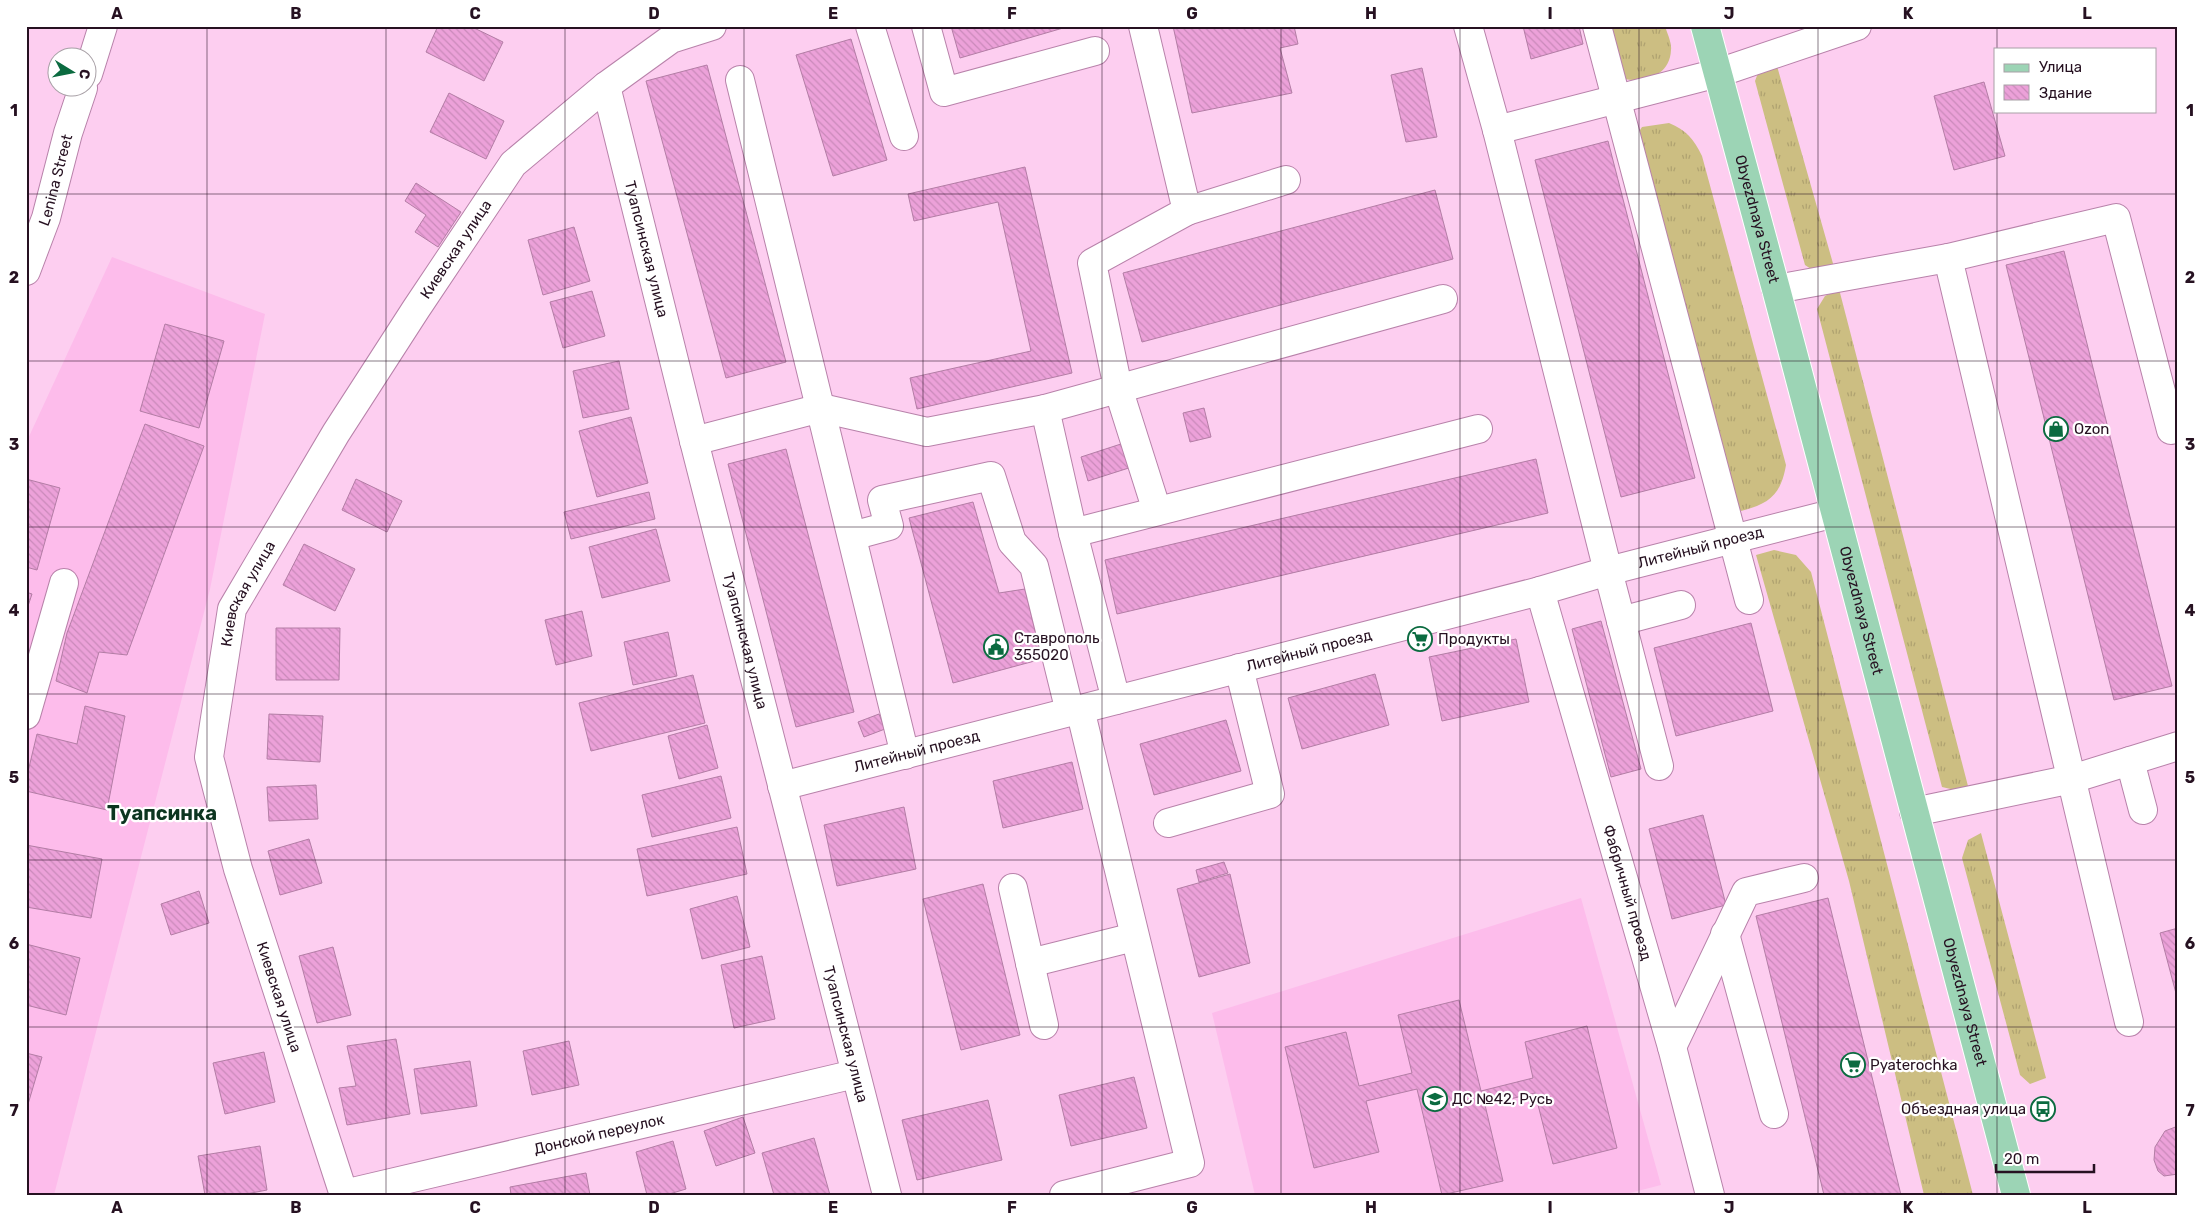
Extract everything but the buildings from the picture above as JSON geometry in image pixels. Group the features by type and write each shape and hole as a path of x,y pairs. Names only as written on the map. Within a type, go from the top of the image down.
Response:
{"main road":[{"name":"Obyezdnaya Street","path":"1705,26 2016,1195"}],"street":[{"path":"96,48 103,26"},
{"name":"Киевская улица","path":"344,1194 238,869 209,757 232,609 336,434 416,308 513,164 606,86 671,40 712,26"},
{"path":"870,26 904,136"},
{"path":"926,26 944,92 1095,51"},
{"path":"1143,26 1187,211"},
{"path":"1468,26 1498,130 1608,571 1659,766"},
{"path":"1598,26 1734,539 1748,600"},
{"path":"1498,130 1718,73 1857,26"},
{"path":"740,80 905,754"},
{"name":"Туапсинская улица","path":"606,86 694,442 886,1195"},
{"name":"Lenina Street","path":"26,271 46,218 68,133 80,98"},
{"path":"1157,511 1118,388 1092,263 1187,211 1286,180"},
{"path":"1776,289 1948,258 2116,218 2171,430"},
{"path":"1948,258 2129,1022"},
{"path":"694,442 821,408 927,432 1045,409 1443,299"},
{"path":"1045,409 1073,533 1116,700"},
{"path":"1073,533 1478,429"},
{"path":"852,536 889,526 882,500 991,476 1012,542 1034,566 1075,711 1190,1163 1133,1187 1064,1195"},
{"name":"Литейный проезд","path":"782,786 1835,513"},
{"path":"26,715 64,583"},
{"name":"Фабричный проезд","path":"1540,591 1672,1047 1710,1195"},
{"path":"1621,621 1680,604"},
{"path":"1168,823 1270,794 1239,668"},
{"path":"1914,812 2072,779 2178,746"},
{"path":"2130,761 2143,810"},
{"path":"1672,1047 1746,892 1804,878"},
{"path":"1013,888 1044,1025"},
{"path":"1725,934 1774,1114"},
{"path":"1030,963 1134,937"},
{"name":"Донской переулок","path":"344,1194 855,1074"}],"shaded area":[{"path":"112,257 265,314 210,589 54,1195 26,1195 26,443"},
{"name":"ДС №42, Русь","path":"1581,898 1661,1185 1622,1195 1255,1195 1212,1013"}],"green space":[{"path":"1610,26 1665,26 1671,47 1670,59 1666,66 1648,78 1640,80 1624,79"},
{"path":"1777,66 1834,267 1814,271 1805,265 1755,81 1758,73"},
{"path":"1669,123 1689,136 1702,156 1786,465 1781,484 1772,497 1759,505 1741,511 1735,506 1638,133 1642,127"},
{"path":"1839,289 1968,786 1955,790 1942,787 1817,309 1825,296"},
{"path":"1774,550 1796,555 1811,572 1973,1195 1924,1195 1849,881 1756,555"},
{"path":"1981,833 2046,1078 2030,1084 2020,1075 1962,858 1968,840"}],"place":[{"name":"Ozon","path":"2056,429"},
{"name":"Продукты","path":"1420,639"},
{"name":"Ставрополь 355020","path":"996,647"},
{"name":"Pyaterochka","path":"1853,1065"},
{"name":"ДС №42, Русь","path":"1435,1099"},
{"name":"Объездная улица","path":"2043,1109"}],"district":[{"name":"Туапсинка","path":"162,813"}]}
